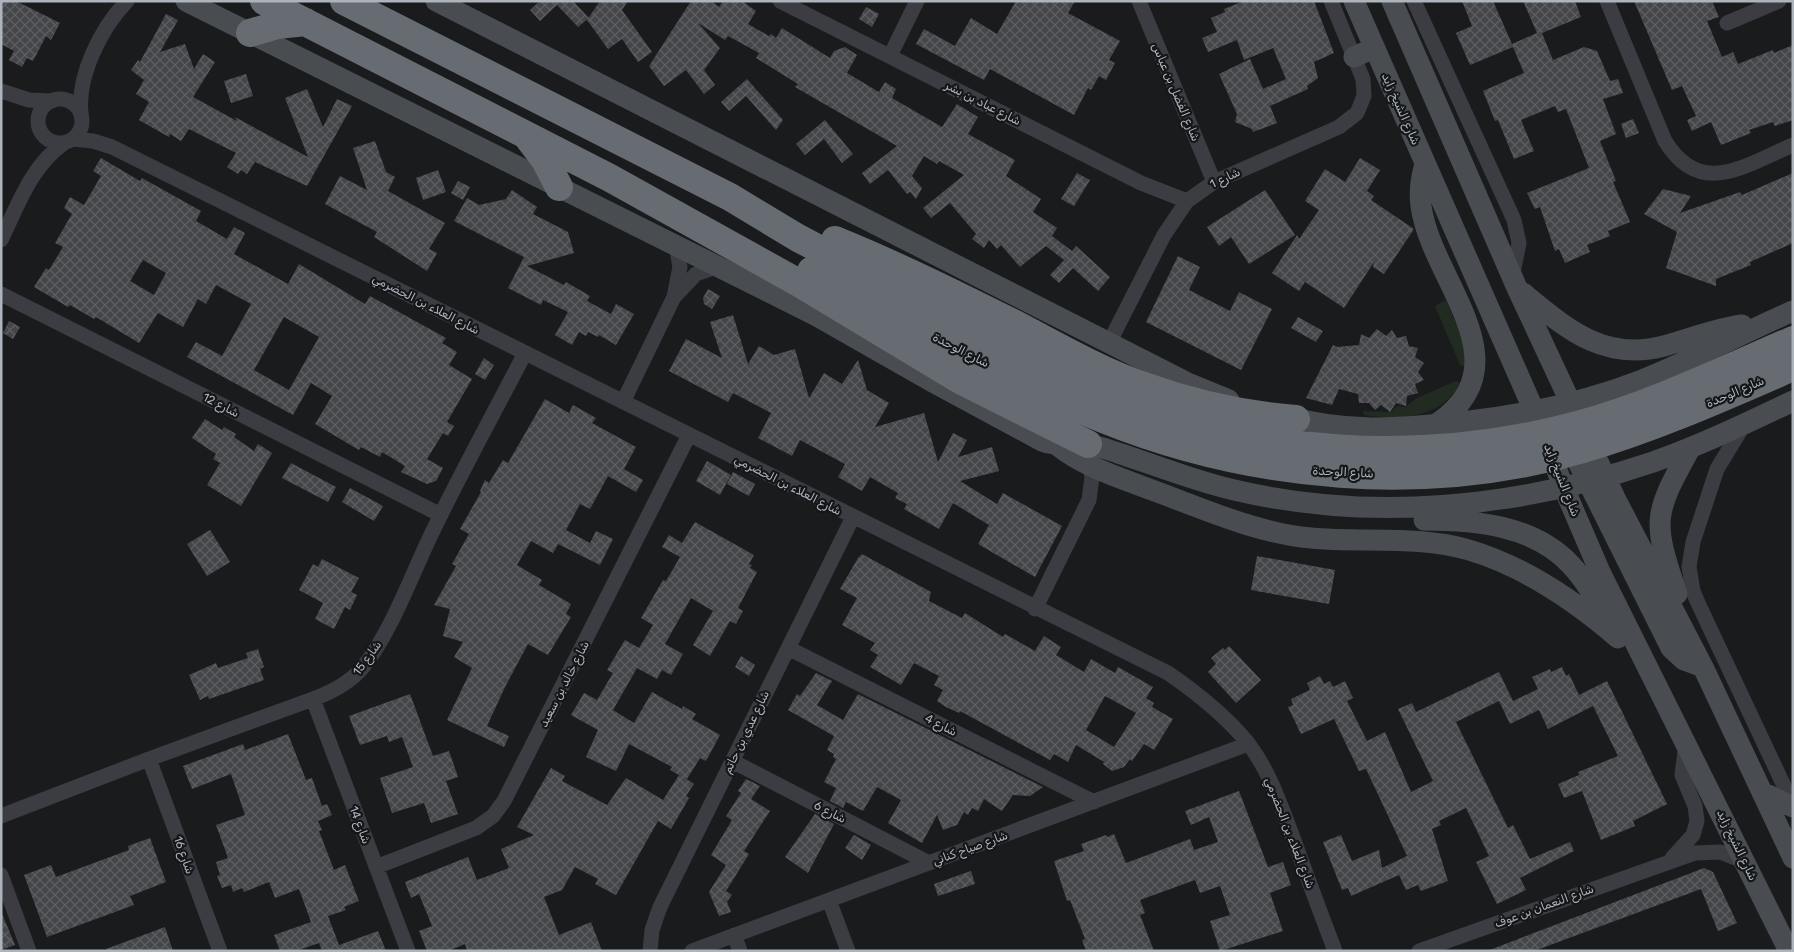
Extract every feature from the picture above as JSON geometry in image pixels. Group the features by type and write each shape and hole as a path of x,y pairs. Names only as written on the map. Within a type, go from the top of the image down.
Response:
{"highway":[{"path":"264,1 610,178 799,283 960,380 1089,454"},
{"path":"344,1 730,197 910,311"},
{"path":"250,33 277,25 306,22"},
{"path":"526,135 544,160 559,187"},
{"path":"610,178 910,311"},
{"path":"730,197 900,266 1097,366 1142,386 1190,401 1237,412 1296,419"},
{"name":"شارع الوحدة","path":"910,311 1102,394 1154,413 1206,428 1259,440 1367,450 1475,445 1529,436 1582,424 1642,404 1793,340"},
{"name":"شارع الوحدة","path":"910,311 1047,394 1102,419 1159,440 1235,459 1278,467 1339,474 1400,475 1460,472 1521,463 1580,450 1638,432 1793,367"}],"street":[{"path":"112,20 116,1"},
{"path":"1,240 35,172 48,156 79,133 82,124 80,94 85,71 112,20 127,1"},
{"path":"186,1 720,266 817,316 1042,441 1089,454 1231,489 1304,502 1402,509 1454,505 1526,495 1596,478 1654,461 1691,447 1793,401"},
{"path":"436,1 1205,391 1296,419 1369,429 1435,425 1536,412 1572,404 1643,380 1793,311"},
{"name":"شارع عباد بن بشر","path":"780,1 1141,183 1187,201"},
{"path":"890,56 917,1"},
{"name":"شارع الفضل بن عباس","path":"1139,1 1214,182"},
{"name":"شارع 1","path":"1109,343 1164,234 1187,201 1214,182 1339,127 1352,118 1362,105 1364,96 1363,78 1331,1"},
{"name":"شارع الشيخ زايد","path":"1354,1 1536,412 1563,486 1600,572 1789,951"},
{"path":"1392,1 1515,283 1572,404 1596,478 1671,648 1684,660 1703,667"},
{"path":"1414,1 1514,220 1519,243 1515,283"},
{"path":"1607,1 1665,141 1675,158 1690,169 1708,174 1727,172 1793,144"},
{"path":"1728,23 1773,3"},
{"path":"1354,57 1374,48"},
{"path":"35,172 42,110 85,71"},
{"path":"5,93 40,102 54,100 71,102 81,114"},
{"path":"5,93 39,126 50,140 68,141"},
{"name":"شارع العلاء بن الحضرمي","path":"81,114 95,133 112,147"},
{"name":"شارع العلاء بن الحضرمي","path":"68,141 93,140 112,147 1035,609 1168,673 1211,705 1248,744 1265,771 1279,800 1335,951"},
{"path":"1425,164 1420,192 1424,219 1472,335 1476,366 1469,388 1460,404 1435,425"},
{"path":"623,402 674,297 680,267 676,245"},
{"path":"674,297 696,274 720,266"},
{"path":"1515,283 1572,332 1588,340 1615,348 1649,349 1720,329 1762,324"},
{"name":"شارع 12","path":"1,294 441,515"},
{"name":"شارع 15","path":"1,816 149,759 313,700 332,692 363,668 374,652 441,515 525,353"},
{"path":"1536,412 1549,420 1563,433 1596,478 1680,621 1793,858"},
{"path":"1746,423 1714,477 1693,542 1689,567 1690,579 1698,602 1793,806"},
{"name":"شارع خالد بن سعيد","path":"376,867 476,828 493,816 504,801 689,435"},
{"path":"1680,621 1679,600 1660,539 1660,514 1671,485 1691,447"},
{"path":"1089,454 1122,478 1223,517 1286,534 1329,539 1428,542 1487,556 1531,577 1588,613 1618,638"},
{"path":"1035,609 1089,500 1092,478 1089,454"},
{"path":"1089,500 1105,486 1122,478"},
{"path":"1358,507 1396,519 1465,521 1497,526 1533,538 1555,551 1574,568 1618,638 1628,651 1649,668"},
{"name":"شارع عدي بن حاتم","path":"650,951 652,930 660,907 853,518"},
{"name":"شارع 4","path":"788,648 1094,802"},
{"name":"شارع 14","path":"313,700 408,951"},
{"name":"شارع النعمان بن عوف","path":"1669,861 1687,844 1693,835 1697,821 1695,806 1682,775 1686,743"},
{"name":"شارع صياح كناني","path":"692,951 1248,744"},
{"name":"شارع 16","path":"149,759 220,951"},
{"name":"شارع 6","path":"732,761 928,863"},
{"path":"1762,792 1793,806"},
{"name":"شارع النعمان بن عوف","path":"1419,951 1669,861 1705,852 1720,852 1746,862"},
{"path":"1,875 29,951"},
{"path":"829,900 848,951"},
{"path":"734,935 740,951"}],"shaded area":[{"path":"1446,300 1460,332 1469,368 1460,365 1435,306"},
{"path":"1456,381 1460,383 1452,395 1443,404 1431,410 1405,417 1364,415 1363,411 1391,412 1397,406 1405,407 1417,398"}],"building":[{"path":"1,1 16,1 60,23 51,40 46,36 33,61 27,58 22,67 9,60 14,51 1,44"},
{"path":"540,1 573,1 589,18 578,27 557,5 540,21 530,10"},
{"path":"600,1 628,1 622,10 652,52 638,62 622,39 608,49 587,20"},
{"path":"691,1 711,1 719,7 723,1 742,1 756,11 748,24 776,38 782,28 830,58 834,51 845,47 857,55 847,73 879,92 885,82 896,89 892,98 942,127 957,104 978,117 968,134 1015,160 1006,176 1041,199 1033,212 1057,228 1052,236 1072,251 1076,246 1110,277 1098,291 1073,268 1059,283 1050,275 1064,260 1046,246 1020,267 1001,245 997,249 989,240 984,248 972,239 976,234 950,203 931,218 923,208 964,175 939,161 937,164 924,156 912,176 922,188 916,199 910,192 907,194 888,170 870,184 862,173 897,146 795,87 798,84 756,58 759,53 728,36 725,40 698,23 720,48 704,70 715,85 704,94 686,70 664,86 649,66"},
{"path":"1016,1 1075,1 1068,13 1120,41 1109,60 1115,63 1106,80 1099,76 1091,90 1088,88 1074,115 990,69 984,80 916,44 924,29 955,46 971,18 997,34"},
{"path":"1244,1 1314,1 1334,53 1314,62 1318,78 1307,86 1308,89 1270,106 1277,123 1253,132 1252,129 1235,122 1237,114 1219,74 1250,59 1263,89 1286,79 1273,48 1244,60 1237,40 1208,52 1202,38 1217,32 1211,18 1225,12 1224,9"},
{"path":"1462,1 1493,1 1512,44 1537,33 1523,1 1575,1 1581,17 1542,33 1553,60 1584,47 1597,51 1610,81 1618,79 1623,93 1603,99 1616,134 1600,141 1616,181 1613,182 1630,222 1608,231 1610,236 1587,245 1590,252 1565,263 1559,249 1555,251 1540,207 1535,209 1527,193 1589,168 1566,109 1558,112 1555,106 1521,120 1534,151 1514,159 1498,120 1495,121 1483,91 1524,73 1513,47 1470,65 1456,33 1472,26"},
{"path":"1634,1 1712,1 1719,17 1707,21 1722,57 1733,52 1738,64 1773,50 1774,53 1793,45 1793,120 1775,126 1773,122 1749,130 1751,133 1721,145 1711,122 1692,131 1687,120 1696,116 1682,86 1672,90"},
{"path":"866,7 879,14 872,27 859,19"},
{"path":"166,14 178,20 160,52 185,44 194,69 203,54 215,62 193,97 237,121 235,117 308,157 285,98 307,89 323,127 337,99 352,106 307,186 255,162 247,174 241,170 238,174 227,167 236,153 189,129 181,141 170,134 169,137 139,120 149,102 136,94 144,80 131,70 138,60 140,62"},
{"path":"246,74 253,96 231,103 224,81"},
{"path":"747,79 783,120 776,130 746,96 729,111 721,102"},
{"path":"1633,119 1639,133 1626,138 1621,124"},
{"path":"825,120 853,154 842,163 824,139 805,155 796,144"},
{"path":"375,141 386,172 395,177 388,191 445,223 429,249 437,253 427,271 374,237 377,232 325,204 340,176 367,190 353,148"},
{"path":"101,158 140,181 142,178 201,211 196,221 227,239 234,227 245,233 234,254 288,284 299,264 365,304 370,296 446,338 442,343 457,352 449,365 472,379 447,422 454,426 448,436 443,433 427,459 443,468 436,481 427,484 401,472 405,466 382,452 380,457 361,447 359,450 315,424 332,396 311,383 293,415 187,357 196,342 222,356 251,304 216,285 206,304 198,299 183,327 158,313 139,343 96,317 94,319 70,305 68,307 34,287 46,268 49,270 63,247 55,243 72,214 64,208 70,197 84,205 101,176 93,171","holes":["143,260 166,273 154,295 130,281","284,317 319,337 289,390 254,370"]},
{"path":"1360,158 1380,170 1367,191 1374,196 1371,200 1414,229 1384,274 1373,267 1374,262 1344,308 1305,282 1299,291 1272,273 1297,235 1299,239 1319,210 1305,201 1325,169 1345,182"},
{"path":"438,170 446,192 423,200 416,178"},
{"path":"1077,173 1090,180 1074,206 1061,199"},
{"path":"1793,173 1793,243 1750,262 1751,265 1716,279 1716,286 1666,268 1677,232 1644,214 1663,189 1691,196 1680,213 1740,192 1742,195"},
{"path":"458,181 470,187 463,200 451,193"},
{"path":"512,190 537,207 533,214 568,232 574,253 527,266 564,285 566,282 590,296 587,301 611,314 616,304 634,314 616,345 599,335 598,337 588,332 586,336 579,332 572,345 555,335 568,312 543,300 541,305 508,288 524,257 454,221 467,198 479,205 506,199"},
{"path":"1265,190 1295,235 1249,264 1231,237 1219,246 1207,227"},
{"path":"1178,256 1200,267 1189,290 1230,311 1239,292 1272,309 1241,370 1146,322"},
{"path":"708,289 720,296 712,309 704,304 703,298"},
{"path":"733,315 748,364 759,346 774,355 795,349 809,398 824,373 842,384 858,360 867,390 889,403 875,427 924,413 938,462 953,433 967,440 958,457 992,447 999,471 960,481 997,504 1003,493 1062,526 1035,577 978,544 989,525 953,503 939,529 904,509 907,504 895,498 898,493 870,477 862,491 838,477 845,464 800,440 792,456 758,438 771,413 733,393 728,402 669,371 686,339 722,358 710,322"},
{"path":"1298,317 1323,331 1316,342 1291,328"},
{"path":"9,321 20,327 13,339 3,333"},
{"path":"1377,329 1386,336 1392,330 1397,338 1406,336 1409,346 1418,348 1415,357 1424,363 1418,372 1424,380 1415,384 1418,393 1407,396 1406,406 1396,403 1390,412 1381,405 1375,410 1369,403 1359,403 1358,394 1339,389 1332,405 1306,398 1333,345 1337,347 1359,345 1361,334 1369,338"},
{"path":"484,358 494,365 485,380 475,374"},
{"path":"545,399 569,413 573,405 596,418 592,423 636,447 624,469 643,480 636,492 608,476 590,509 580,504 566,530 590,543 596,531 613,539 600,565 558,544 553,553 531,541 517,565 542,580 539,585 571,604 566,614 571,617 548,655 528,644 506,685 487,726 509,736 504,747 447,720 472,668 454,657 463,642 443,636 450,609 434,605 456,566 452,564 469,534 460,529 481,492 485,480 489,483 503,460 508,463"},
{"path":"205,419 222,430 224,427 236,434 234,437 254,451 258,444 272,453 241,506 207,485 220,463 213,459 216,454 192,438"},
{"path":"707,461 731,475 720,495 696,481"},
{"path":"291,463 336,487 328,502 282,478"},
{"path":"733,472 755,484 749,496 727,484"},
{"path":"350,488 383,506 374,521 342,502"},
{"path":"695,522 754,555 749,564 752,565 750,568 757,572 738,608 743,611 736,624 730,621 710,656 693,645 713,611 691,598 665,644 683,654 671,675 662,670 657,679 637,668 613,710 634,723 652,692 682,709 683,706 696,714 692,719 720,735 706,761 700,758 687,779 685,778 694,784 686,796 689,798 671,829 658,821 616,895 595,884 598,879 575,867 562,890 544,897 559,935 591,922 602,951 467,951 465,944 448,951 427,951 419,931 432,926 419,894 411,898 405,882 468,857 477,880 509,868 501,849 534,835 517,827 551,768 565,776 562,781 607,805 626,778 663,800 679,775 670,770 672,767 629,744 616,771 586,757 598,730 571,715 584,693 597,700 613,673 607,670 625,640 639,648 653,625 641,618 663,580 666,581 680,557 662,547 669,535 682,543"},
{"path":"210,530 230,562 207,576 187,544"},
{"path":"862,554 931,592 929,601 962,618 965,613 1003,637 1005,634 1035,651 1044,636 1061,647 1056,655 1084,672 1091,659 1115,673 1118,667 1153,687 1146,698 1154,703 1152,707 1173,719 1154,750 1144,744 1132,761 1130,759 1124,767 1112,771 1103,764 1104,762 1076,745 1068,762 1054,754 1050,760 960,711 959,713 946,707 937,701 943,690 934,685 939,676 914,663 901,685 870,667 878,655 870,650 875,643 842,625 857,598 840,589","holes":["1105,696 1136,713 1114,747 1086,730"]},
{"path":"1257,556 1335,570 1329,604 1251,590"},
{"path":"322,559 359,578 351,592 357,595 350,610 345,607 334,629 315,619 323,603 299,590 313,564 318,567"},
{"path":"1229,646 1261,680 1236,703 1208,672 1216,664 1211,658 1223,648 1225,650"},
{"path":"258,649 264,667 260,669 264,680 209,699 208,696 200,700 189,675 216,663 218,668 248,658 246,653"},
{"path":"741,656 755,665 749,676 735,667"},
{"path":"1562,667 1566,676 1569,674 1579,695 1607,681 1667,804 1633,821 1635,826 1601,840 1582,791 1564,798 1558,784 1579,775 1578,772 1618,756 1593,706 1548,729 1539,710 1510,724 1499,701 1456,722 1508,828 1513,825 1530,859 1570,842 1574,851 1520,878 1526,890 1497,904 1476,862 1489,856 1466,808 1439,821 1441,825 1432,829 1448,881 1421,891 1418,885 1406,890 1399,875 1351,896 1348,888 1342,890 1323,842 1341,835 1352,861 1379,850 1382,868 1407,856 1366,769 1359,771 1334,719 1301,734 1288,707 1293,705 1291,699 1310,690 1307,683 1320,676 1324,684 1330,681 1333,687 1345,681 1353,698 1347,701 1367,741 1385,732 1411,792 1433,781 1398,709 1412,703 1416,712 1499,672 1513,701 1538,689 1532,677 1550,669 1551,672"},
{"path":"816,673 832,681 817,705 843,720 858,694 1043,787 1030,796 1013,795 1002,811 984,799 978,811 972,808 968,815 964,812 957,825 943,830 937,815 922,843 888,823 901,800 877,787 863,811 846,802 843,808 830,801 836,788 824,782 836,759 833,757 834,754 827,750 834,736 788,710 797,694 800,696"},
{"path":"410,694 433,756 449,751 458,777 446,781 458,814 431,823 424,803 392,813 380,778 413,767 402,737 389,742 387,736 360,745 349,716"},
{"path":"288,734 306,780 312,778 322,806 327,804 332,815 318,821 322,830 319,831 334,870 345,865 359,901 344,907 346,910 328,916 339,945 378,931 386,951 322,951 319,943 296,951 280,951 274,935 311,922 299,889 275,898 269,882 244,892 242,888 233,892 231,885 222,888 217,876 220,875 216,862 228,858 216,825 245,815 231,774 192,789 183,766 243,744 245,750"},
{"path":"746,779 760,786 751,799 770,811 744,851 749,854 726,891 732,895 727,902 731,912 719,916 709,892 726,865 711,855 732,820 726,816 741,793 738,791"},
{"path":"1239,791 1268,867 1283,862 1291,885 1270,893 1283,931 1220,951 1210,921 1230,915 1220,886 1200,893 1195,880 1140,900 1145,913 1140,915 1154,951 1086,951 1082,940 1085,939 1070,900 1067,901 1054,861 1084,851 1081,844 1114,834 1126,863 1190,839 1194,850 1218,842 1209,817 1191,825 1185,811"},
{"path":"815,814 834,824 808,873 785,857"},
{"path":"854,835 871,845 862,860 845,848"},
{"path":"150,838 166,882 130,896 134,905 47,937 24,875 51,865 56,877 129,850 128,846"},
{"path":"1704,868 1713,872 1737,923 1718,931 1701,889 1534,951 1487,951"},
{"path":"971,871 975,884 938,896 934,884"},
{"path":"1,911 15,945 1,950"},
{"path":"165,927 173,951 106,951 106,949"}]}
